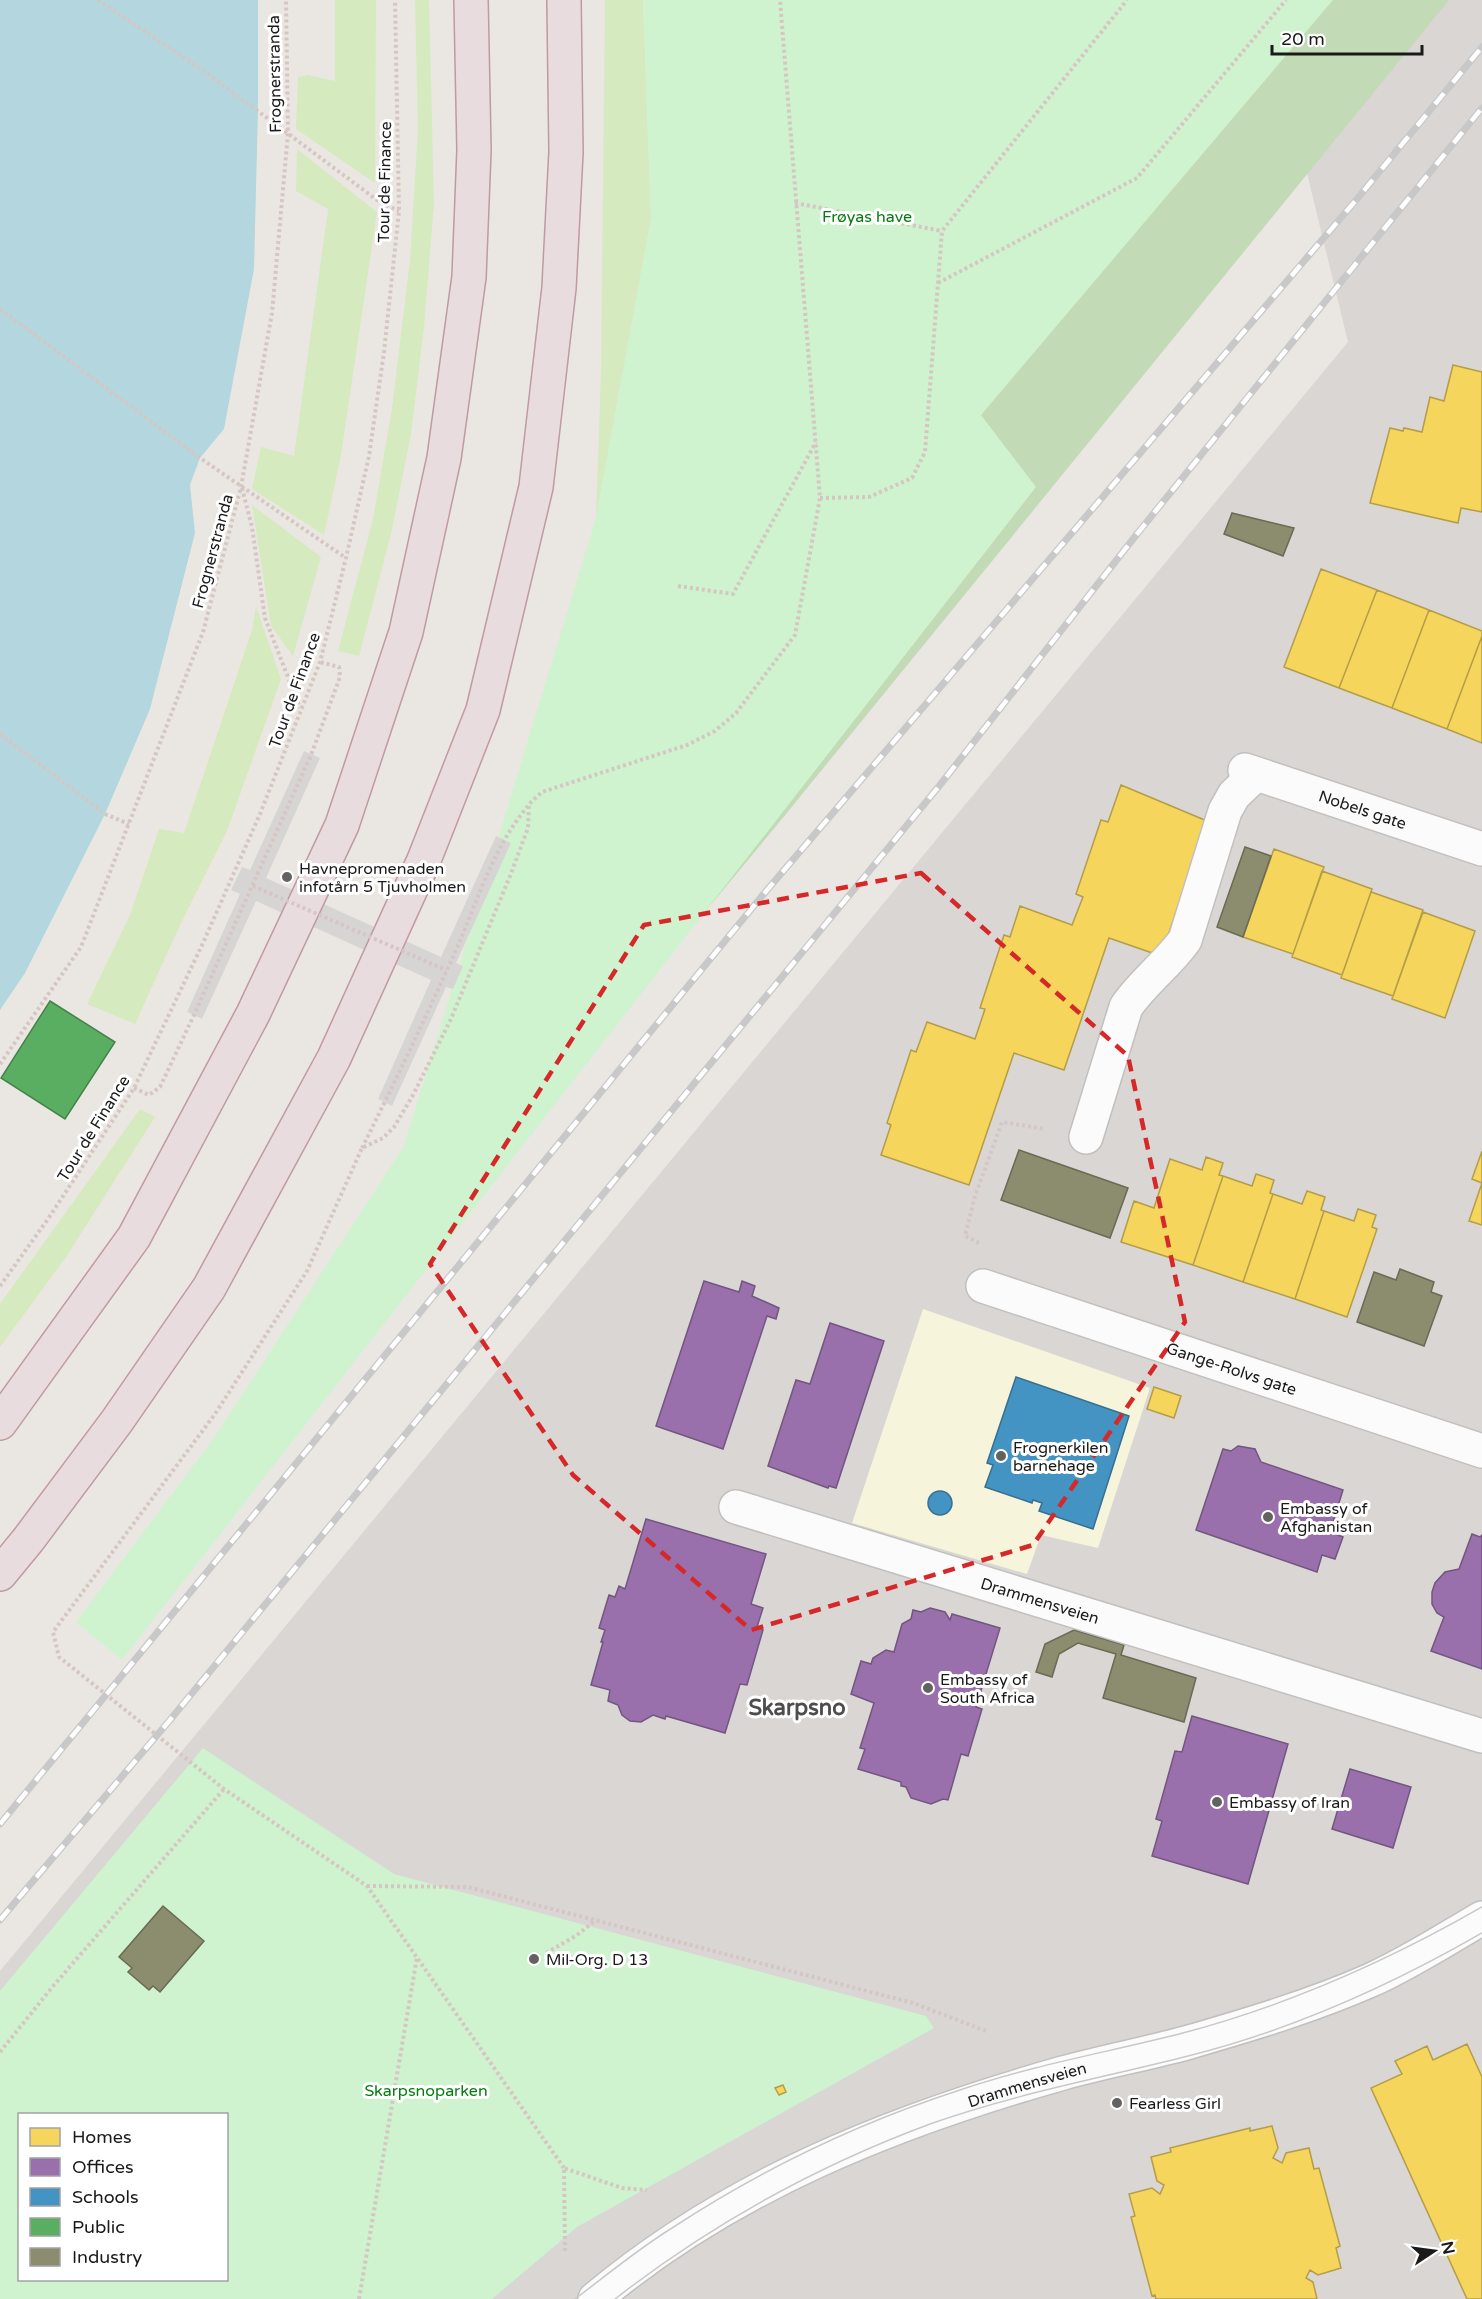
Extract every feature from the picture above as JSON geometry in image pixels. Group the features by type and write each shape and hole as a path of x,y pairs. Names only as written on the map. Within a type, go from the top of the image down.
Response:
{"highway":[{"path":"0,1423 134,1237 253,1014 342,825 399,655 444,458 469,277 474,150 471,0"},
{"path":"0,1574 117,1421 210,1288 334,1058 424,860 483,710 536,487 559,288 566,152 564,0"}],"street":[{"name":"Nobels gate","path":"1086,1137 1126,1007 1137,991 1174,956 1185,940 1225,811 1250,772 1482,849"},
{"name":"Gange-Rolvs gate","path":"983,1286 1482,1451"},
{"name":"Drammensveien","path":"736,1507 1482,1736"},
{"name":"Drammensveien","path":"595,2299 693,2226 781,2178 864,2139 953,2106 1038,2080 1185,2043 1282,2014 1372,1979 1482,1918"}],"path":[{"path":"98,0 204,71 381,203 399,211"},
{"name":"Frognerstranda","path":"0,1064 81,947 203,632 242,487 273,313 288,133 286,0"},
{"name":"Tour de Finance","path":"0,1286 48,1219 134,1088 203,943 260,814 320,662 369,456 384,352 399,211 395,0"},
{"path":"566,2251 564,2168 367,1886 224,1789 59,1657 53,1632 214,1414 307,1271 504,840 517,818 542,792 687,745 714,731 736,713 795,635 820,498 780,0"},
{"path":"820,498 869,497 912,478 925,452 942,231 1127,0"},
{"path":"938,283 1137,178 1287,0"},
{"path":"795,203 942,231"},
{"path":"0,309 242,487 346,558"},
{"path":"678,586 733,594 816,441"},
{"path":"242,487 252,527 265,618 301,710"},
{"path":"134,1088 149,1095 160,1087 195,1016 311,755 340,677 339,667 320,662"},
{"path":"0,734 105,814 130,825"},
{"path":"362,1148 383,1138 394,1127 451,1019 528,828 529,804"},
{"path":"253,886 446,970"},
{"path":"965,1236 975,1196 1002,1122 1086,1137"},
{"path":"0,2052 54,1985 224,1789"},
{"path":"367,1886 468,1887 913,2003 986,2031"},
{"path":"546,1953 577,1935 596,1920"},
{"path":"359,2299 417,1956"},
{"path":"564,2168 622,2188 648,2190"}],"highlighted area":[{"path":"921,873 1128,1056 1185,1322 1033,1545 751,1630 573,1475 430,1264 644,925"}],"shaded area":[{"path":"1265,0 1482,0 1482,2299 0,2299 0,1971 1348,342"},
{"name":"Frognerkilen barnehage","path":"923,1309 1150,1388 1098,1548 1041,1535 1027,1574 852,1523"}],"green space":[{"path":"335,0 376,0 375,183 296,129 298,77 308,75 335,81"},
{"path":"415,0 429,0 434,204 424,327 411,434 391,534 359,656 338,651 373,519 392,408 410,260 418,131"},
{"path":"605,0 643,0 651,219 596,518 601,372"},
{"name":"Frøyas have","path":"643,0 1333,0 981,415 1036,487 122,1660 76,1622 214,1438 404,1146 596,518 651,219"},
{"path":"1309,0 1449,0 777,825 467,1198 942,464"},
{"path":"297,149 377,212 341,455 324,535 252,489 261,447 294,456 328,209 296,191"},
{"path":"252,505 321,557 293,656 271,626"},
{"path":"256,606 281,679 227,831 181,923 135,1024 87,1004 130,915 159,829 184,833 252,630"},
{"path":"140,1109 155,1117 66,1257 0,1347 0,1304"},
{"name":"Skarpsnoparken","path":"203,1748 394,1874 926,2016 934,2028 577,2227 492,2299 0,2299 0,1991"}],"water":[{"path":"0,0 258,0 258,110 254,269 224,429 200,458 190,485 195,533 150,709 105,814 25,973 0,1010"}],"pier":[{"path":"304,751 320,758 266,878 441,957 496,836 511,843 456,963 463,966 453,989 446,987 392,1106 378,1099 431,980 256,901 202,1019 187,1012 240,894 231,890 242,867 250,870"}],"building: Homes":[{"path":"1453,365 1482,372 1482,512 1461,508 1458,523 1370,503 1390,428 1422,432 1430,397 1444,401"},
{"path":"1321,569 1377,590 1339,688 1284,667"},
{"path":"1377,590 1429,610 1392,708 1339,688"},
{"path":"1429,610 1482,631 1447,729 1392,708"},
{"path":"1482,636 1482,743 1447,729"},
{"path":"1121,785 1207,821 1161,956 1109,938 1064,1070 1014,1053 969,1185 881,1155 891,1125 887,1123 911,1050 916,1052 927,1022 975,1039 985,1009 980,1008 1004,935 1010,937 1020,906 1072,925 1083,897 1076,894 1101,820 1108,822"},
{"path":"1274,849 1324,867 1293,954 1243,937"},
{"path":"1322,871 1372,889 1342,975 1292,957"},
{"path":"1371,892 1423,910 1393,996 1341,978"},
{"path":"1423,912 1475,931 1445,1018 1392,999"},
{"path":"1482,1151 1482,1183 1472,1179"},
{"path":"1206,1157 1223,1163 1219,1175 1223,1176 1193,1265 1121,1242 1134,1201 1154,1208 1170,1159 1202,1170"},
{"path":"1256,1174 1274,1180 1270,1193 1273,1194 1243,1282 1193,1265 1223,1176 1252,1186"},
{"path":"1482,1183 1482,1225 1469,1221"},
{"path":"1307,1191 1325,1197 1321,1210 1324,1211 1295,1299 1243,1282 1273,1194 1302,1204"},
{"path":"1358,1209 1376,1215 1372,1227 1377,1229 1347,1317 1295,1299 1324,1211 1354,1221"},
{"path":"1154,1387 1181,1396 1174,1418 1147,1409"},
{"path":"1467,2044 1482,2077 1482,2299 1467,2299 1371,2088 1402,2074 1395,2061 1427,2046 1433,2060"},
{"path":"783,2085 786,2092 779,2095 775,2088"},
{"path":"1272,2126 1278,2148 1273,2158 1282,2163 1286,2153 1309,2148 1314,2169 1319,2168 1340,2246 1336,2248 1341,2268 1318,2275 1310,2270 1306,2278 1313,2282 1317,2299 1156,2299 1155,2295 1152,2296 1131,2217 1135,2216 1129,2194 1152,2188 1160,2194 1164,2185 1157,2181 1151,2157 1171,2152 1170,2148 1250,2128 1250,2131"}],"building: Offices":[{"path":"704,1281 739,1292 742,1281 755,1286 752,1296 779,1308 776,1319 767,1316 723,1449 656,1426"},
{"path":"830,1323 884,1341 836,1488 829,1486 828,1488 768,1466 796,1380 810,1384"},
{"path":"1238,1446 1255,1449 1261,1462 1343,1490 1330,1532 1343,1537 1335,1559 1322,1555 1317,1572 1196,1530 1223,1449 1231,1451"},
{"path":"646,1519 766,1554 751,1604 763,1608 757,1627 763,1630 747,1685 740,1684 725,1733 666,1716 665,1719 653,1715 641,1722 630,1721 622,1715 618,1705 608,1701 610,1690 591,1685 605,1630 599,1628 609,1595 615,1597 619,1586 625,1589"},
{"path":"1472,1534 1480,1537 1482,1535 1482,1669 1431,1651 1444,1617 1437,1613 1432,1604 1435,1583 1445,1572 1459,1569"},
{"path":"930,1608 945,1612 950,1620 952,1614 1000,1628 976,1707 982,1709 968,1756 961,1754 948,1800 943,1799 931,1804 911,1798 906,1787 901,1786 901,1782 858,1769 865,1749 860,1748 874,1703 851,1694 861,1661 871,1664 873,1658 886,1650 894,1652 902,1624 911,1619 913,1610 921,1612"},
{"path":"1192,1716 1288,1744 1248,1884 1152,1856 1162,1821 1156,1819 1175,1751 1182,1752"},
{"path":"1350,1769 1411,1787 1393,1848 1332,1829"}],"building: Schools":[{"path":"1016,1377 1129,1416 1093,1529 1039,1511 1042,1503 1033,1500 1032,1503 985,1487 993,1465 987,1463"},
{"path":"940,1491 949,1494 952,1503 949,1512 940,1515 931,1512 928,1503 931,1494"}],"building: Public":[{"path":"50,1001 115,1042 65,1119 1,1078"}],"building: Industry":[{"path":"1232,513 1294,528 1283,556 1224,534"},
{"path":"1245,847 1271,856 1243,937 1217,927"},
{"path":"1019,1150 1128,1188 1110,1238 1001,1200"},
{"path":"1400,1269 1434,1282 1431,1292 1442,1296 1424,1346 1357,1322 1374,1272 1396,1280"},
{"path":"1074,1630 1124,1645 1121,1655 1196,1678 1184,1722 1103,1698 1116,1654 1078,1643 1059,1654 1052,1677 1036,1672 1045,1644"},
{"path":"163,1906 204,1941 160,1992 153,1986 149,1990 128,1972 132,1968 119,1957"}],"tram line":[{"path":"575,2299 647,2245 706,2206 812,2149 885,2117 988,2081 1183,2033 1261,2009 1337,1980 1411,1946 1482,1907"},
{"path":"615,2299 688,2246 727,2222 806,2178 888,2141 962,2113 1188,2056 1265,2033 1340,2005 1412,1971 1482,1933"}],"railway":[{"path":"0,1824 762,896 1357,199 1482,47"},
{"path":"0,1920 170,1720 940,785 1137,534 1482,108"}],"place":[{"name":"Havnepromenaden infotårn 5 Tjuvholmen","path":"287,877"},
{"name":"Frognerkilen barnehage","path":"1001,1456"},
{"name":"Embassy of Afghanistan","path":"1268,1517"},
{"name":"Embassy of South Africa","path":"928,1688"},
{"name":"Embassy of Iran","path":"1217,1802"},
{"name":"Mil-Org. D 13","path":"534,1959"},
{"name":"Fearless Girl","path":"1117,2103"}],"district":[{"name":"Skarpsno","path":"797,1707"}]}
